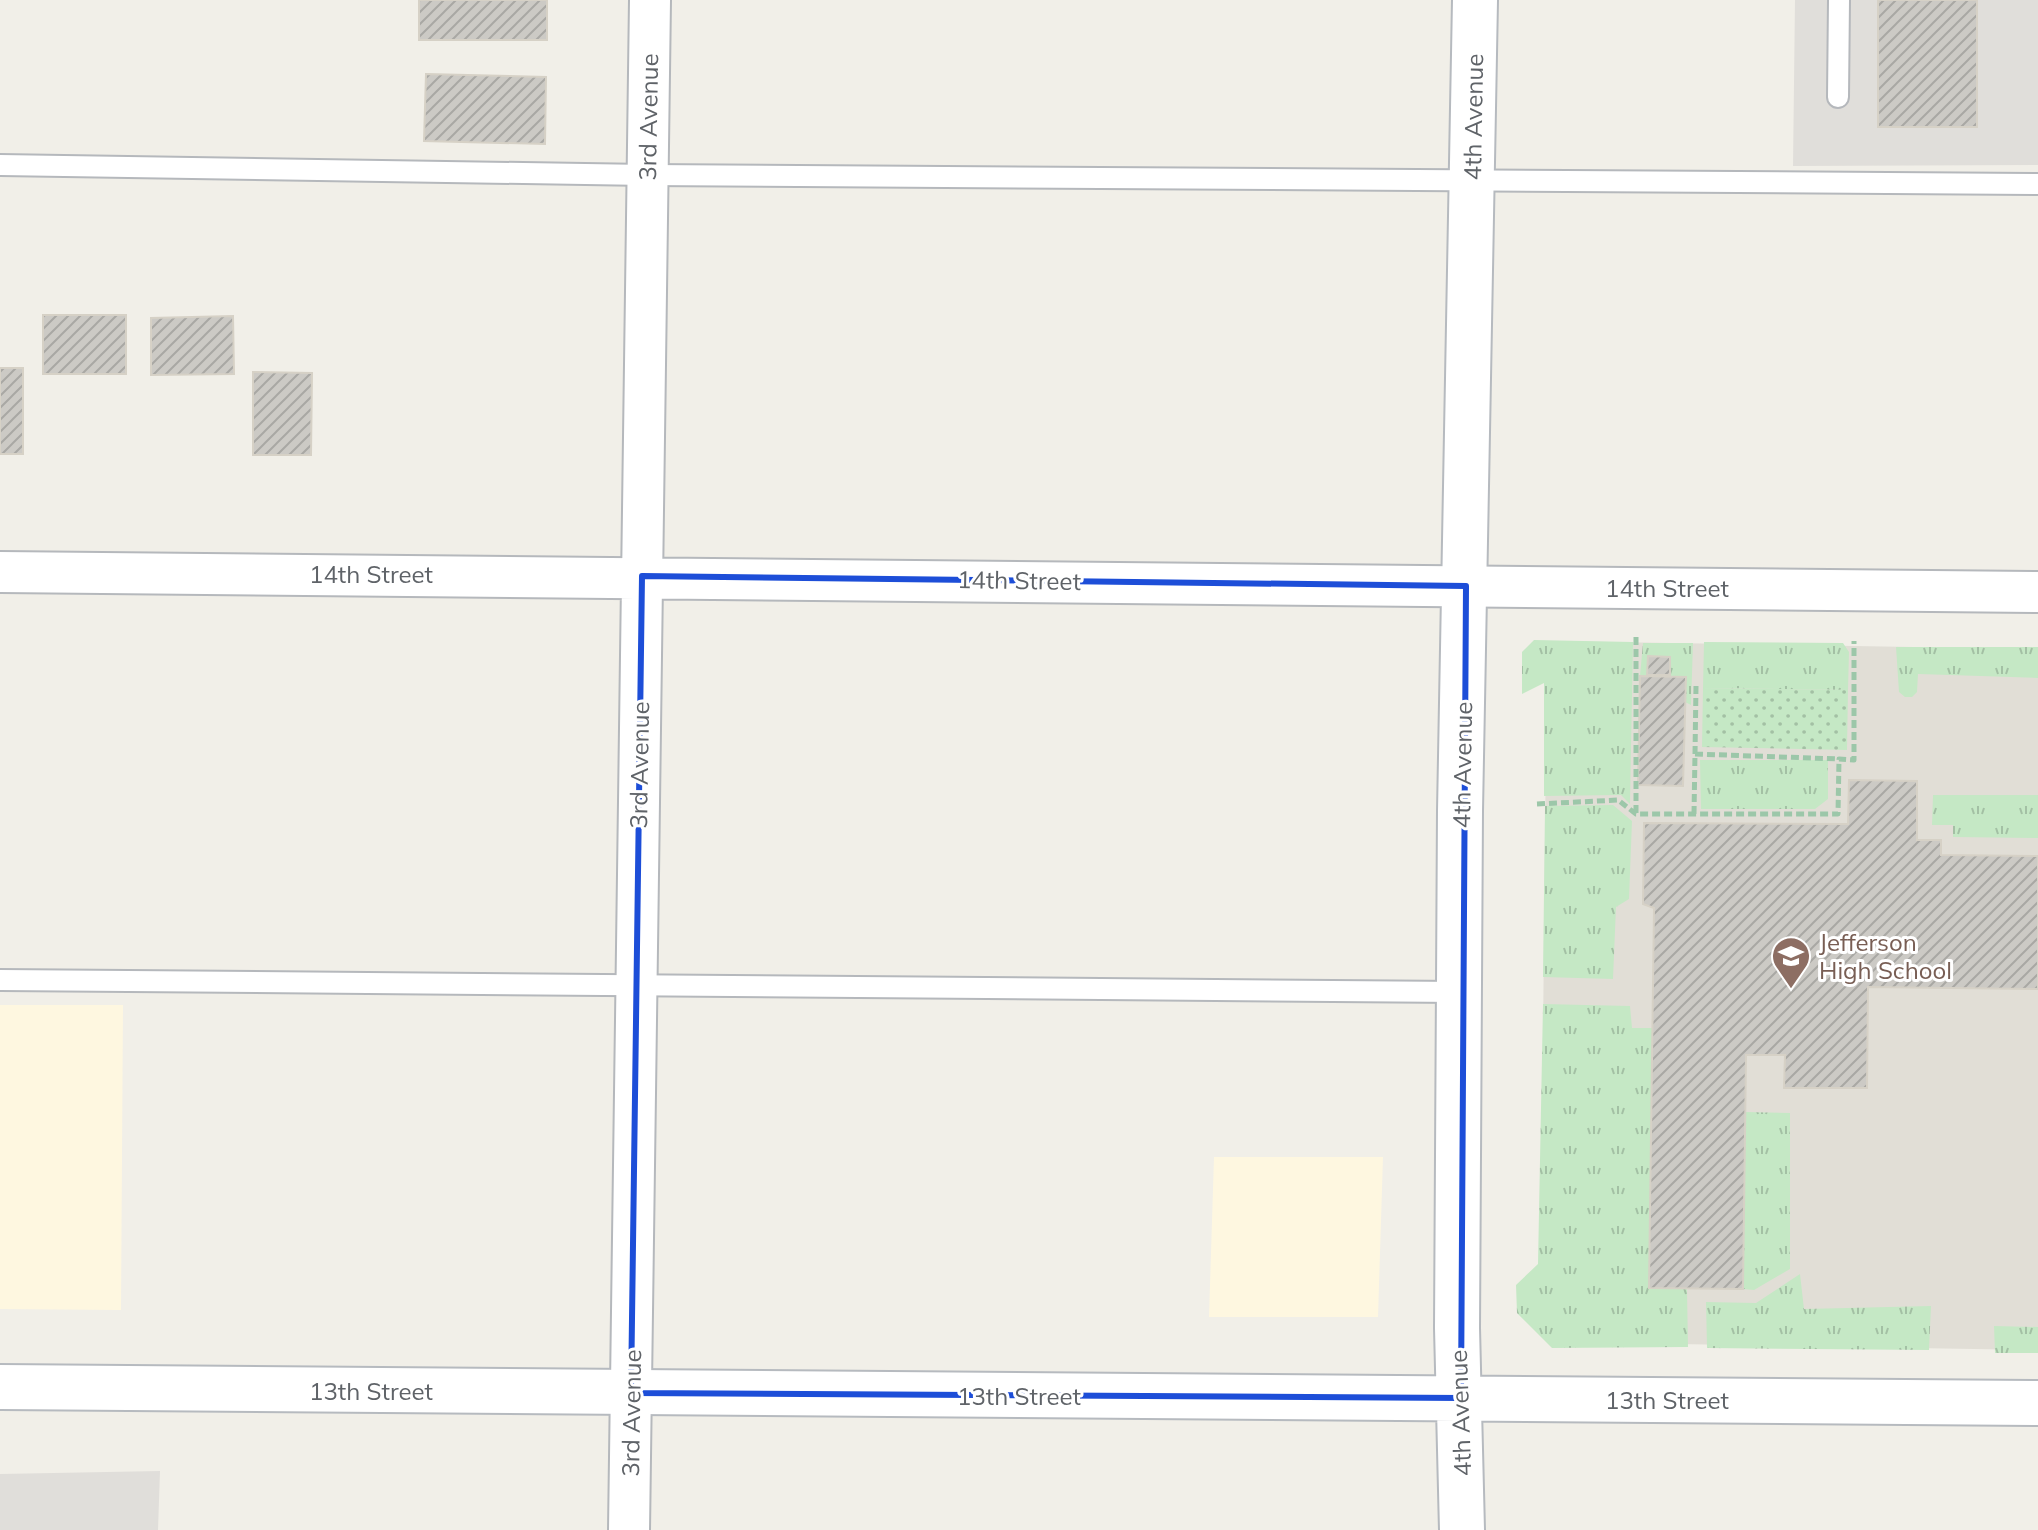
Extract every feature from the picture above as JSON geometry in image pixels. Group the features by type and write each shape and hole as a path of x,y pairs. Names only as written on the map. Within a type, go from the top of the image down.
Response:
{"street":[{"name":"3rd Avenue","path":"629,1530 650,0"},
{"name":"4th Avenue","path":"1462,1530 1457,1328 1459,992 1475,0"},
{"name":"14th Street","path":"0,572 2038,592"},
{"name":"13th Street","path":"0,1387 2038,1403"}],"lane":[{"path":"1838,97 1839,0"},
{"path":"0,165 647,175 2038,184"},
{"path":"0,980 1459,992"}],"path":[{"path":"1636,637 1636,814"},
{"path":"1695,754 1854,760 1854,641"},
{"path":"1694,814 1696,686"},
{"path":"1537,804 1618,800 1636,814 1838,814 1839,759"}],"highlighted area":[{"path":"642,576 1466,586 1461,1398 631,1393"}],"shaded area":[{"path":"1795,0 2038,0 2038,165 1793,166"},
{"name":"Jefferson High School","path":"1547,641 2038,649 2038,1350 1559,1342 1540,1332"},
{"path":"0,1005 123,1005 121,1310 0,1309"},
{"path":"1214,1157 1383,1157 1378,1317 1209,1317"},
{"path":"160,1471 158,1530 0,1530 0,1474"}],"green space":[{"path":"1534,640 1633,642 1630,804 1621,795 1544,796 1544,683 1522,694 1522,652"},
{"path":"1704,642 1843,643 1849,652 1848,690 1703,688"},
{"path":"1643,643 1693,643 1691,705 1685,702 1686,677 1640,676","holes":["1648,656 1670,657 1670,675 1647,675"]},
{"path":"1896,647 2038,647 2038,678 1918,674 1917,692 1912,697 1905,697 1899,692"},
{"path":"1703,688 1848,690 1847,750 1702,747"},
{"path":"1700,760 1828,760 1828,799 1815,809 1701,809"},
{"path":"1933,795 2038,795 2038,838 1953,837 1953,825 1932,825"},
{"path":"1613,805 1632,821 1629,899 1616,907 1613,979 1543,977 1545,806"},
{"path":"1543,1004 1630,1006 1632,1028 1652,1028 1649,1288 1687,1289 1688,1347 1552,1348 1517,1313 1516,1285 1538,1264"},
{"path":"1745,1112 1790,1113 1790,1269 1754,1290 1743,1289"},
{"path":"1800,1274 1804,1309 1931,1306 1929,1350 1707,1348 1706,1302 1756,1303"},
{"path":"1994,1326 2038,1327 2038,1353 1995,1353"}],"building":[{"path":"419,0 547,0 547,40 419,40"},
{"path":"1878,0 1977,0 1977,127 1878,127"},
{"path":"426,74 546,77 545,144 424,141"},
{"path":"43,315 126,315 126,374 43,374"},
{"path":"233,316 234,374 151,375 151,318"},
{"path":"0,368 23,368 23,454 0,454"},
{"path":"253,372 312,373 311,455 253,455"},
{"path":"1648,656 1670,657 1670,675 1647,675"},
{"path":"1640,676 1686,677 1683,786 1638,785"},
{"path":"1849,780 1917,781 1917,840 1941,840 1941,855 2038,856 2038,989 1868,987 1867,1088 1784,1088 1785,1055 1746,1055 1743,1289 1649,1288 1654,908 1643,904 1644,823 1848,824"}],"place":[{"name":"Jefferson High School","path":"1791,990"}]}
